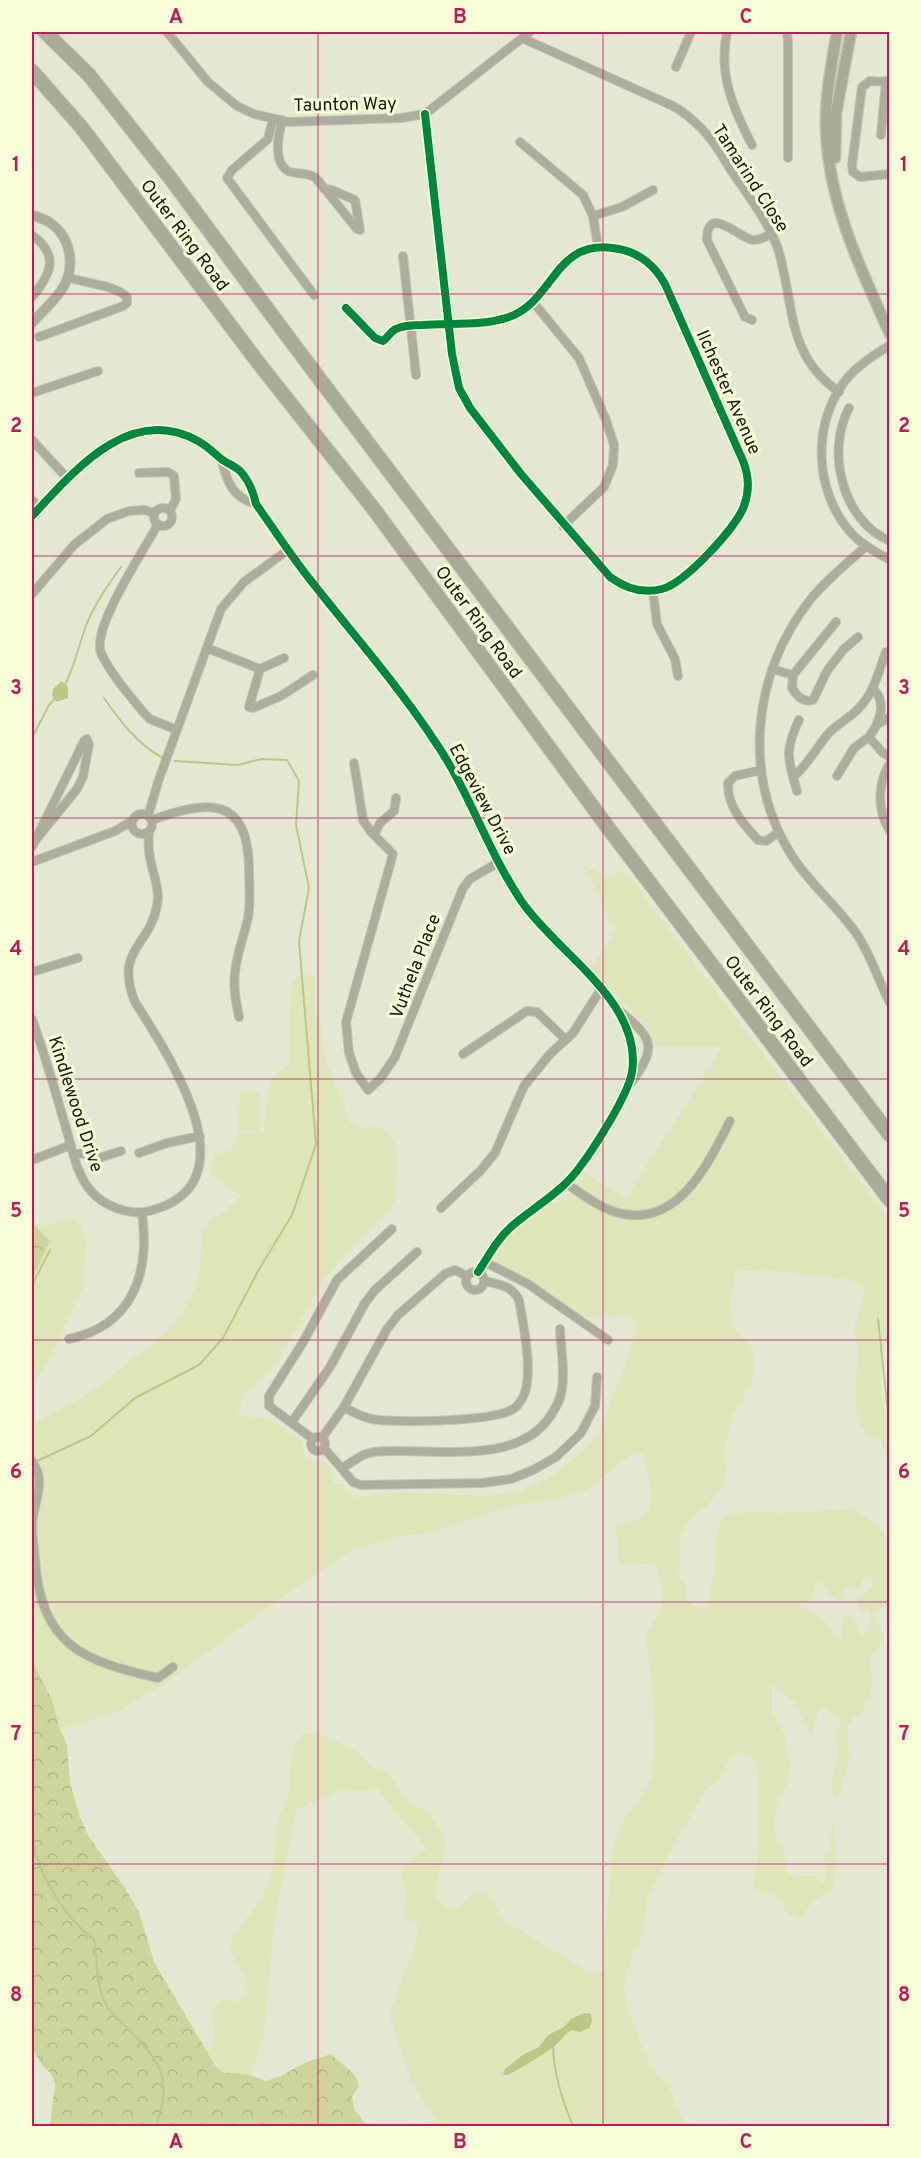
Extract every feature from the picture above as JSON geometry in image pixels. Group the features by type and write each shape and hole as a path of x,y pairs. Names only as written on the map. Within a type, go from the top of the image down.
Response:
{"highway":[{"name":"Outer Ring Road","path":"45,32 89,75 171,179 890,1136"},
{"name":"Outer Ring Road","path":"32,71 82,128 260,365 373,508 609,829 890,1200"}],"main road":[{"path":"837,32 829,77 826,127 830,168 853,250 890,334"},
{"path":"836,188 836,113 850,32"}],"street":[{"name":"Taunton Way","path":"167,32 208,82 237,106 254,114 282,120 401,118 425,114"},
{"path":"530,32 425,114 454,371 464,399 563,526 610,577 628,587 653,591 657,624 675,659 678,676"},
{"path":"676,67 691,32"},
{"path":"727,32 723,55 730,98 752,145"},
{"path":"787,32 788,158"},
{"name":"Tamarind Close","path":"522,38 673,106 689,117 715,145 771,234 780,257 795,330 802,351 822,378 839,392"},
{"path":"881,135 887,82 870,81 862,87 853,172 860,177 890,174"},
{"path":"273,119 268,139 232,170 227,178 314,295"},
{"path":"282,120 277,149 285,169 314,176 324,189 357,229 360,230 358,204 355,200 324,189"},
{"path":"346,308 366,330 380,341 385,340 396,329 411,326 508,317 533,302 567,261 581,252 598,247 593,216 587,202 578,190 520,142"},
{"path":"593,216 622,207 653,190"},
{"path":"32,215 48,222 58,230 66,240 71,262 68,277 61,291 32,323"},
{"path":"752,320 745,316 707,240 707,233 715,223 723,224 754,241 771,234"},
{"path":"32,235 48,251 50,261 47,277 32,297"},
{"name":"Ilchester Avenue","path":"598,247 623,250 638,255 660,276 747,473 747,498 737,519 684,578 666,588 653,591"},
{"path":"403,256 416,375"},
{"path":"39,337 127,303 127,297 116,289 84,283 68,277"},
{"path":"533,302 579,358 606,420 614,445 613,465 604,487 563,526"},
{"path":"890,345 857,368 839,392 828,416 821,456 823,474 830,497 843,522 856,538 890,560"},
{"path":"32,393 98,371"},
{"path":"849,408 838,441 844,486 860,518 873,531 890,541"},
{"name":"Edgeview Drive","path":"35,505 109,444 142,432 162,431 181,434 200,442 240,471 254,494 255,504 288,550 435,741 455,773 499,862 524,904 544,930 601,989 624,1020 631,1042 632,1072 627,1089 601,1135 566,1183 510,1227 478,1272"},
{"path":"32,440 68,478"},
{"name":"Edgeview Drive","path":"221,459 226,479 234,491 242,501 255,504"},
{"path":"139,473 168,472 174,476 176,499 170,511 169,523 158,524 154,513"},
{"path":"32,516 35,505"},
{"path":"32,594 74,545 107,519 129,511 154,513 162,508 170,511"},
{"path":"158,524 111,610 99,646 105,660 144,713 150,719 177,730"},
{"path":"866,546 811,600 792,626 772,669 764,697 760,722 761,770 766,794 779,832 793,857 856,934 866,950 890,1003"},
{"path":"69,1339 94,1332 111,1320 127,1302 139,1282 144,1263 146,1243 142,1213 172,1203 192,1183 199,1164 200,1136 197,1122 180,1076 130,991 128,976 134,948 153,919 157,904 157,888 149,851 149,831 152,826 150,818 155,794 221,609 231,595 253,575 288,550"},
{"path":"836,622 793,675 791,684 796,694 806,701 813,700 831,665 858,637"},
{"path":"207,648 260,669 284,658"},
{"path":"793,777 805,766 830,731 858,710 873,689 886,652"},
{"path":"260,669 249,702 251,708 281,696 313,675"},
{"path":"772,669 793,675"},
{"path":"837,776 854,748 869,737 878,724 881,713 880,700 878,693 873,689"},
{"path":"878,724 890,717"},
{"path":"797,791 790,765 789,745 799,720"},
{"path":"869,737 890,758"},
{"path":"87,739 89,744 83,777 78,789 33,844 87,739"},
{"path":"354,763 363,820 374,836"},
{"path":"890,763 883,777 880,794 881,812 890,831"},
{"path":"761,770 735,776 728,783 728,792 739,819 758,840 766,841 779,832"},
{"path":"149,851 136,832 135,818 155,794"},
{"path":"374,836 380,823 394,811 396,798"},
{"path":"150,818 180,810 214,807 238,819 243,828 247,839 249,894 248,916 234,973 239,1017"},
{"path":"32,862 115,831 143,813 150,818"},
{"path":"115,831 144,834 149,831"},
{"name":"Vuthela Place","path":"374,836 393,854 346,1022 346,1035 352,1063 368,1090 380,1079 395,1057 463,888 470,879 499,862"},
{"path":"32,972 78,958"},
{"path":"441,1208 481,1170 495,1153 525,1086 534,1072 581,1022 601,989"},
{"path":"614,1005 640,1028 647,1042 647,1059 627,1089"},
{"path":"463,1054 527,1011 537,1012 565,1039"},
{"name":"Kindlewood Drive","path":"32,1019 82,1178 90,1191 101,1201 125,1211 142,1213"},
{"path":"566,1183 582,1195 622,1214 654,1213 671,1204 692,1187 709,1163 730,1121"},
{"path":"139,1153 167,1143 200,1136"},
{"path":"32,1160 71,1145"},
{"path":"74,1155 82,1153 96,1159 121,1151"},
{"path":"324,1448 325,1441 269,1406 269,1396 302,1344 337,1280 392,1229"},
{"path":"292,1422 324,1377 365,1303 375,1290 417,1252"},
{"path":"485,1262 528,1284 608,1340"},
{"path":"324,1448 320,1451 313,1449 311,1445 344,1407 387,1329 398,1315 445,1274 455,1270 467,1276"},
{"path":"344,1407 376,1420 458,1419 504,1413 515,1408 528,1386 519,1300 515,1292 508,1287 485,1281 478,1272 467,1276"},
{"path":"467,1276 467,1284 474,1290 482,1288 485,1281"},
{"path":"342,1468 363,1455 373,1452 473,1450 508,1446 523,1441 544,1425 560,1400 563,1383 560,1329"},
{"path":"324,1448 352,1482 361,1485 482,1483 511,1479 533,1470 556,1456 581,1433 595,1406 597,1377"},
{"path":"32,1461 41,1481 33,1520 37,1585 44,1605 63,1641 79,1652 122,1670 158,1678 173,1666"}],"shaded area":[{"path":"62,681 68,687 68,698 56,702 52,695 53,689"},
{"path":"584,866 610,877 624,870 889,1220 889,1334 883,1350 881,1381 882,1400 890,1425 889,1462 880,1440 867,1436 861,1425 856,1406 858,1355 855,1327 865,1287 841,1278 776,1271 736,1271 730,1303 733,1328 750,1346 754,1359 754,1373 734,1413 725,1445 727,1471 722,1486 709,1504 690,1520 681,1533 679,1572 680,1579 685,1583 687,1601 692,1605 703,1607 710,1603 710,1585 715,1572 716,1537 722,1518 727,1515 751,1512 789,1513 854,1509 877,1525 889,1540 889,1604 879,1608 875,1616 883,1638 869,1661 873,1680 872,1689 861,1715 853,1718 848,1726 849,1760 838,1798 833,1796 831,1781 838,1761 836,1734 842,1720 823,1707 818,1711 813,1731 810,1732 795,1702 772,1685 772,1713 784,1733 790,1767 787,1783 777,1804 775,1816 775,1833 785,1853 785,1871 795,1876 815,1876 824,1882 826,1871 823,1857 829,1851 834,1815 836,1869 830,1891 814,1900 800,1919 786,1913 778,1895 754,1889 758,1851 758,1778 756,1765 750,1754 741,1753 730,1758 720,1780 707,1788 666,1859 647,1900 643,1933 631,1959 623,1987 627,2007 644,2052 656,2075 666,2082 685,2126 426,2126 436,2120 411,2080 389,2015 416,1944 418,1923 404,1920 406,1895 401,1873 406,1863 427,1849 377,1789 339,1791 296,1810 274,1925 264,2036 250,2075 222,2072 207,2051 214,2037 212,2013 215,2006 220,2000 241,2001 246,1994 246,1980 234,1958 231,1943 239,1927 257,1905 270,1877 279,1818 288,1795 292,1755 302,1734 308,1733 340,1743 359,1754 372,1768 387,1772 411,1805 429,1811 445,1842 436,1890 441,1904 449,1908 460,1907 474,1894 489,1894 503,1920 583,1970 600,1974 604,1970 603,1943 610,1890 612,1850 623,1821 651,1778 655,1750 653,1693 646,1637 662,1604 662,1583 655,1565 620,1564 615,1528 618,1524 643,1516 648,1509 651,1490 643,1454 637,1453 629,1456 589,1489 564,1498 515,1505 429,1533 405,1535 350,1551 296,1587 168,1681 121,1710 60,1730 58,1719 32,1661 32,1425 93,1391 164,1334 183,1311 195,1288 200,1269 202,1232 210,1219 224,1212 241,1196 210,1174 215,1152 219,1154 232,1149 239,1133 263,1134 272,1080 290,1063 290,1020 294,981 306,973 313,976 316,984 314,1008 321,1027 324,1055 350,1122 361,1128 374,1126 386,1131 393,1139 397,1152 395,1199 389,1212 324,1280 276,1363 264,1378 243,1394 238,1415 269,1419 296,1436 302,1442 305,1458 327,1463 335,1484 343,1484 352,1496 357,1498 398,1492 487,1496 521,1491 551,1477 584,1450 597,1436 624,1368 637,1328 636,1320 625,1316 588,1318 574,1314 549,1293 500,1267 496,1263 498,1253 512,1234 566,1196 585,1173 626,1198 723,1046 653,1046 647,1027 591,969 615,930","holes":["868,1575 872,1580 871,1588 857,1600 862,1611 870,1612 871,1615 869,1628 863,1635 859,1632 854,1618 843,1615 841,1639 838,1643 824,1620 800,1606 799,1603 812,1600 815,1586 819,1582 833,1597 844,1600 843,1590 848,1587 860,1588 863,1578"]},
{"path":"240,1091 260,1092 259,1132 238,1131"},
{"path":"68,1218 79,1223 86,1242 83,1287 46,1366 32,1386 32,1279 50,1242 34,1224 52,1225"},
{"path":"584,2013 591,2014 592,2022 589,2028 580,2032 571,2030 541,2056 510,2074 503,2074 505,2069 524,2054 539,2047 548,2035"}],"green space":[{"path":"34,1224 50,1242 32,1279 32,1226"},
{"path":"32,1661 52,1700 60,1730 67,1745 70,1783 80,1817 89,1837 139,1912 154,1962 215,2065 222,2072 250,2075 266,2081 281,2076 304,2063 331,2054 355,2075 359,2086 352,2097 354,2109 367,2126 50,2126 55,2084 52,2075 32,2049"}],"waterway":[{"path":"65,685 91,615 102,594 121,567"},
{"path":"32,738 49,705 56,697"},
{"path":"104,698 123,724 145,746 163,758"},
{"path":"35,1462 91,1436 135,1398 199,1365 223,1338 258,1271 292,1215 316,1144 299,941 309,888 296,825 299,781 287,760 261,759 238,765 175,761"},
{"path":"32,1285 50,1250"},
{"path":"878,1319 890,1431"},
{"path":"32,1840 47,1882 63,1908 94,1940 99,1984 108,2008 139,2040 156,2061 161,2072 163,2095 156,2126"},
{"path":"553,2047 559,2087 573,2126"}],"cycle path":[{"path":"346,308 375,338 383,341 394,330 406,326 434,324 445,324 456,324 467,324 509,317 525,309 568,260 581,252 598,247 619,249 640,257 652,266 665,284 743,461 747,472 748,489 739,516 721,540 683,577 662,589 641,590 628,587 610,577 521,474 470,408 459,388 452,354 425,114"},
{"path":"32,516 85,462 105,447 127,436 149,430 173,431 198,441 222,460 238,469 248,482 256,504 295,559 390,679 436,743 522,902 537,921 594,980 611,1001 624,1023 632,1047 632,1072 629,1083 604,1132 572,1176 507,1231 478,1272"}]}
